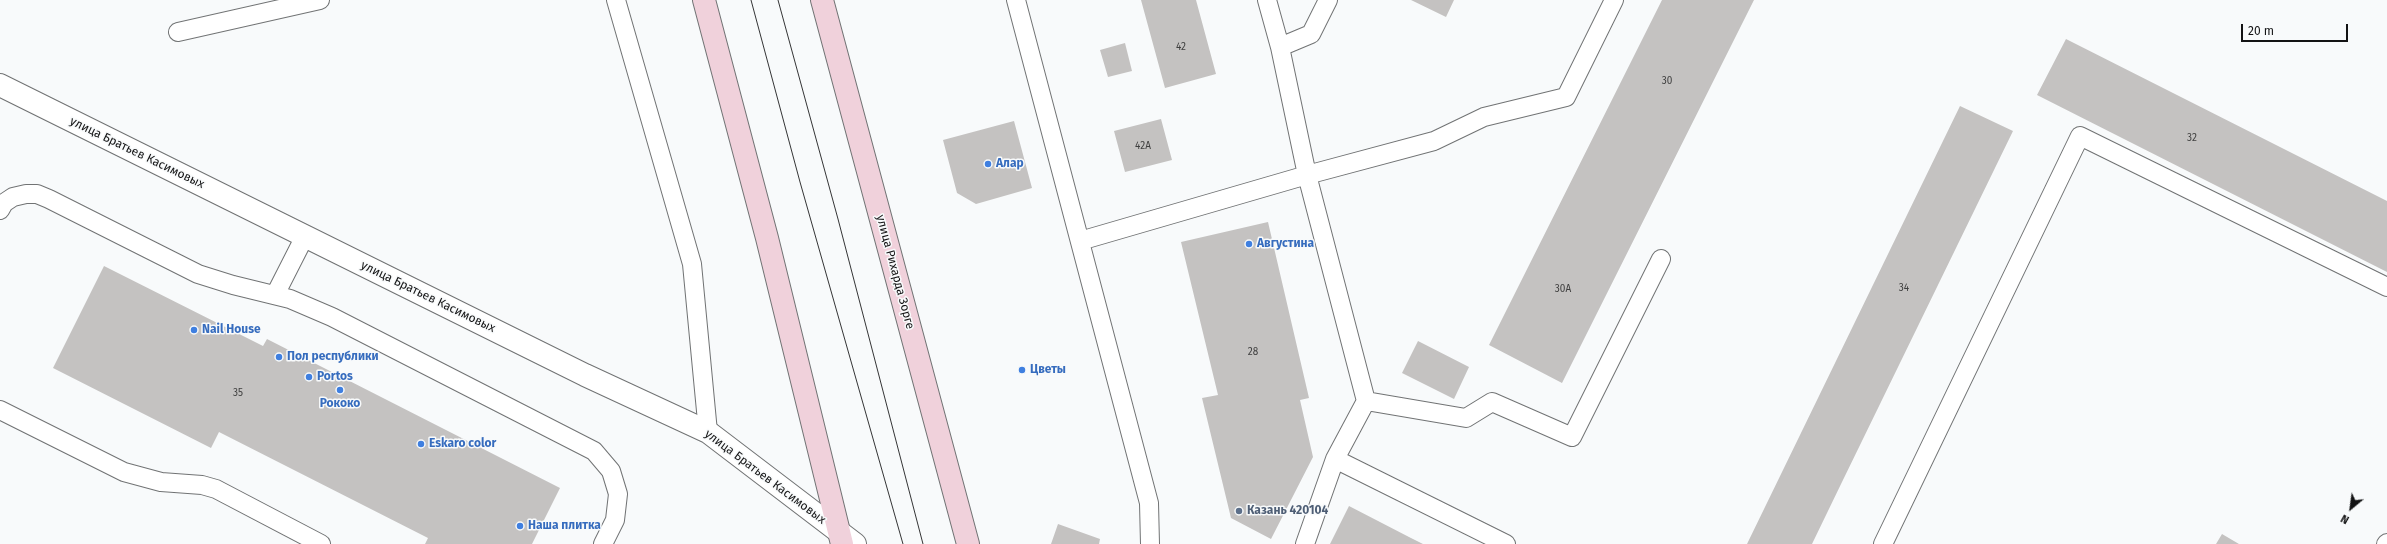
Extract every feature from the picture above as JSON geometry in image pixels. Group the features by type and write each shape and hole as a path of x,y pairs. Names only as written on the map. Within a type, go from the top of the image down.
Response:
{"main road":[{"path":"704,0 845,540"},
{"name":"улица Рихарда Зорге","path":"822,0 968,544"}],"street":[{"name":"улица Братьев Касимовых","path":"0,85 578,371 708,432 845,540"}],"lane":[{"path":"178,32 320,0"},
{"path":"616,0 692,264 708,432"},
{"path":"1016,0 1149,503 1150,544"},
{"path":"1267,0 1280,47 1307,175 1366,401 1335,459 1305,544"},
{"path":"1280,47 1311,34 1328,0"},
{"path":"1080,241 1307,175 1434,141 1484,117 1566,97 1614,0"},
{"path":"1883,544 2080,136 2387,287"},
{"path":"0,210 4,203 13,197 26,194 37,194 198,274 233,286 275,295 332,317 594,450 611,471 618,494 615,520 603,544"},
{"path":"275,295 305,236"},
{"path":"1366,401 1466,418 1492,402 1572,437 1661,259"},
{"path":"0,410 124,472 148,480 202,485 216,489 321,544"},
{"path":"1335,459 1506,544"}],"building":[{"path":"1141,0 1196,0 1216,74 1165,88"},
{"path":"1411,0 1454,0 1446,17"},
{"path":"1662,0 1754,0 1562,383 1489,345"},
{"path":"2066,39 2387,201 2387,272 2037,95"},
{"path":"1125,43 1132,71 1108,77 1100,50"},
{"path":"1960,106 2013,131 1812,544 1747,544"},
{"path":"1161,119 1172,160 1125,172 1114,131"},
{"name":"Алар","path":"1014,121 1032,188 976,204 957,193 943,140"},
{"path":"1268,222 1309,398 1300,400 1313,457 1271,539 1231,518 1202,398 1218,395 1181,242"},
{"path":"104,266 263,346 267,339 560,488 532,544 425,544 428,538 219,432 211,448 53,368"},
{"path":"1418,341 1469,367 1454,399 1402,373"},
{"path":"1349,506 1409,537 1423,544 1330,544"},
{"path":"1058,524 1100,539 1099,544 1051,544"},
{"path":"2222,534 2239,544 2216,544"}],"tram line":[{"path":"751,0 800,182 903,544"},
{"path":"778,0 838,219 923,544"}],"place":[{"name":"Алар","path":"988,164"},
{"name":"Августина","path":"1249,244"},
{"name":"Nail House","path":"194,330"},
{"name":"Пол республики","path":"279,357"},
{"name":"Цветы","path":"1022,370"},
{"name":"Portos","path":"309,377"},
{"name":"Рококо","path":"340,390"},
{"name":"Eskaro color","path":"421,444"},
{"name":"Казань 420104","path":"1239,511"},
{"name":"Наша плитка","path":"520,526"}]}
